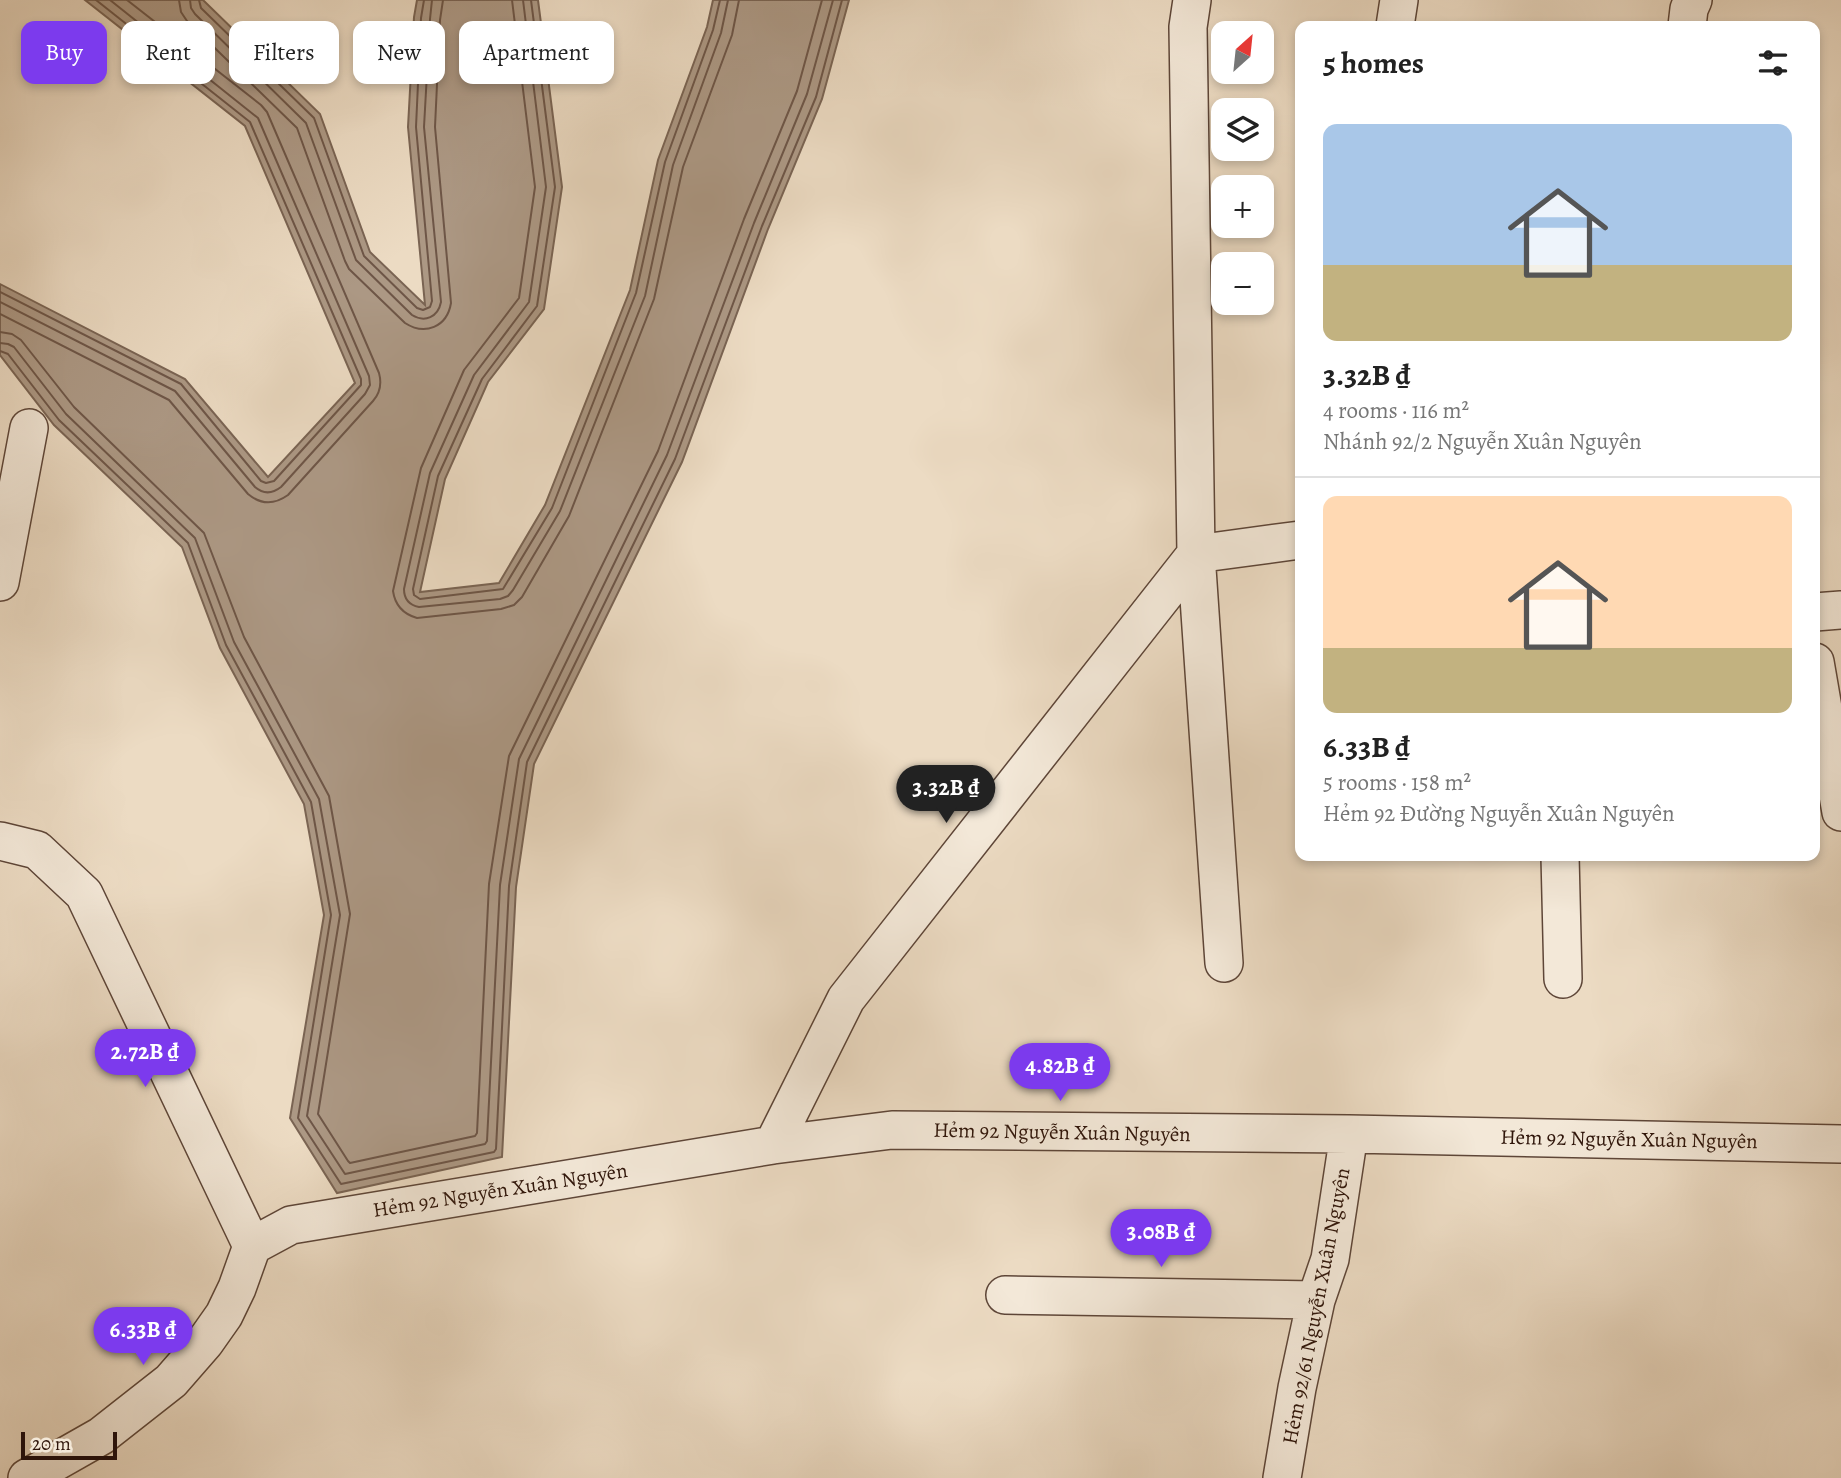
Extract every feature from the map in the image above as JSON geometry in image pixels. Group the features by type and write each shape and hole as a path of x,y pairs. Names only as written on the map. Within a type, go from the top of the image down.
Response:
{"street":[{"path":"1192,0 1188,27 1196,554 1224,963"},
{"path":"1396,21 1399,0"},
{"path":"1688,21 1693,0"},
{"path":"0,582 29,428"},
{"path":"773,1145 846,999 1196,554 1295,541"},
{"path":"1820,612 1841,610"},
{"path":"1820,691 1841,812"},
{"path":"0,841 37,850 84,894 252,1246 224,1315 171,1381 101,1436 27,1478"},
{"path":"1560,861 1563,979"},
{"name":"Hẻm 92 Nguyễn Xuân Nguyên","path":"252,1246 291,1225 773,1145 892,1130 1349,1134 1841,1144"},
{"name":"Hẻm 92/61 Nguyễn Xuân Nguyên","path":"1282,1478 1297,1388 1316,1300 1330,1259 1349,1134"},
{"path":"1005,1295 1316,1300"}],"water":[{"path":"85,0 203,0 229,25 229,84 289,84 320,114 370,252 425,305 408,127 410,84 445,84 445,21 414,21 417,0 538,0 541,21 459,21 459,84 549,84 562,187 544,309 488,382 445,479 420,592 499,583 545,505 630,290 658,160 707,27 713,0 849,0 822,99 768,229 682,462 534,764 516,887 502,1157 337,1193 290,1118 324,915 304,804 220,648 182,547 54,425 0,355 0,284 185,379 268,477 355,383 245,126 192,84 215,84 215,21 121,21 121,28"}]}
